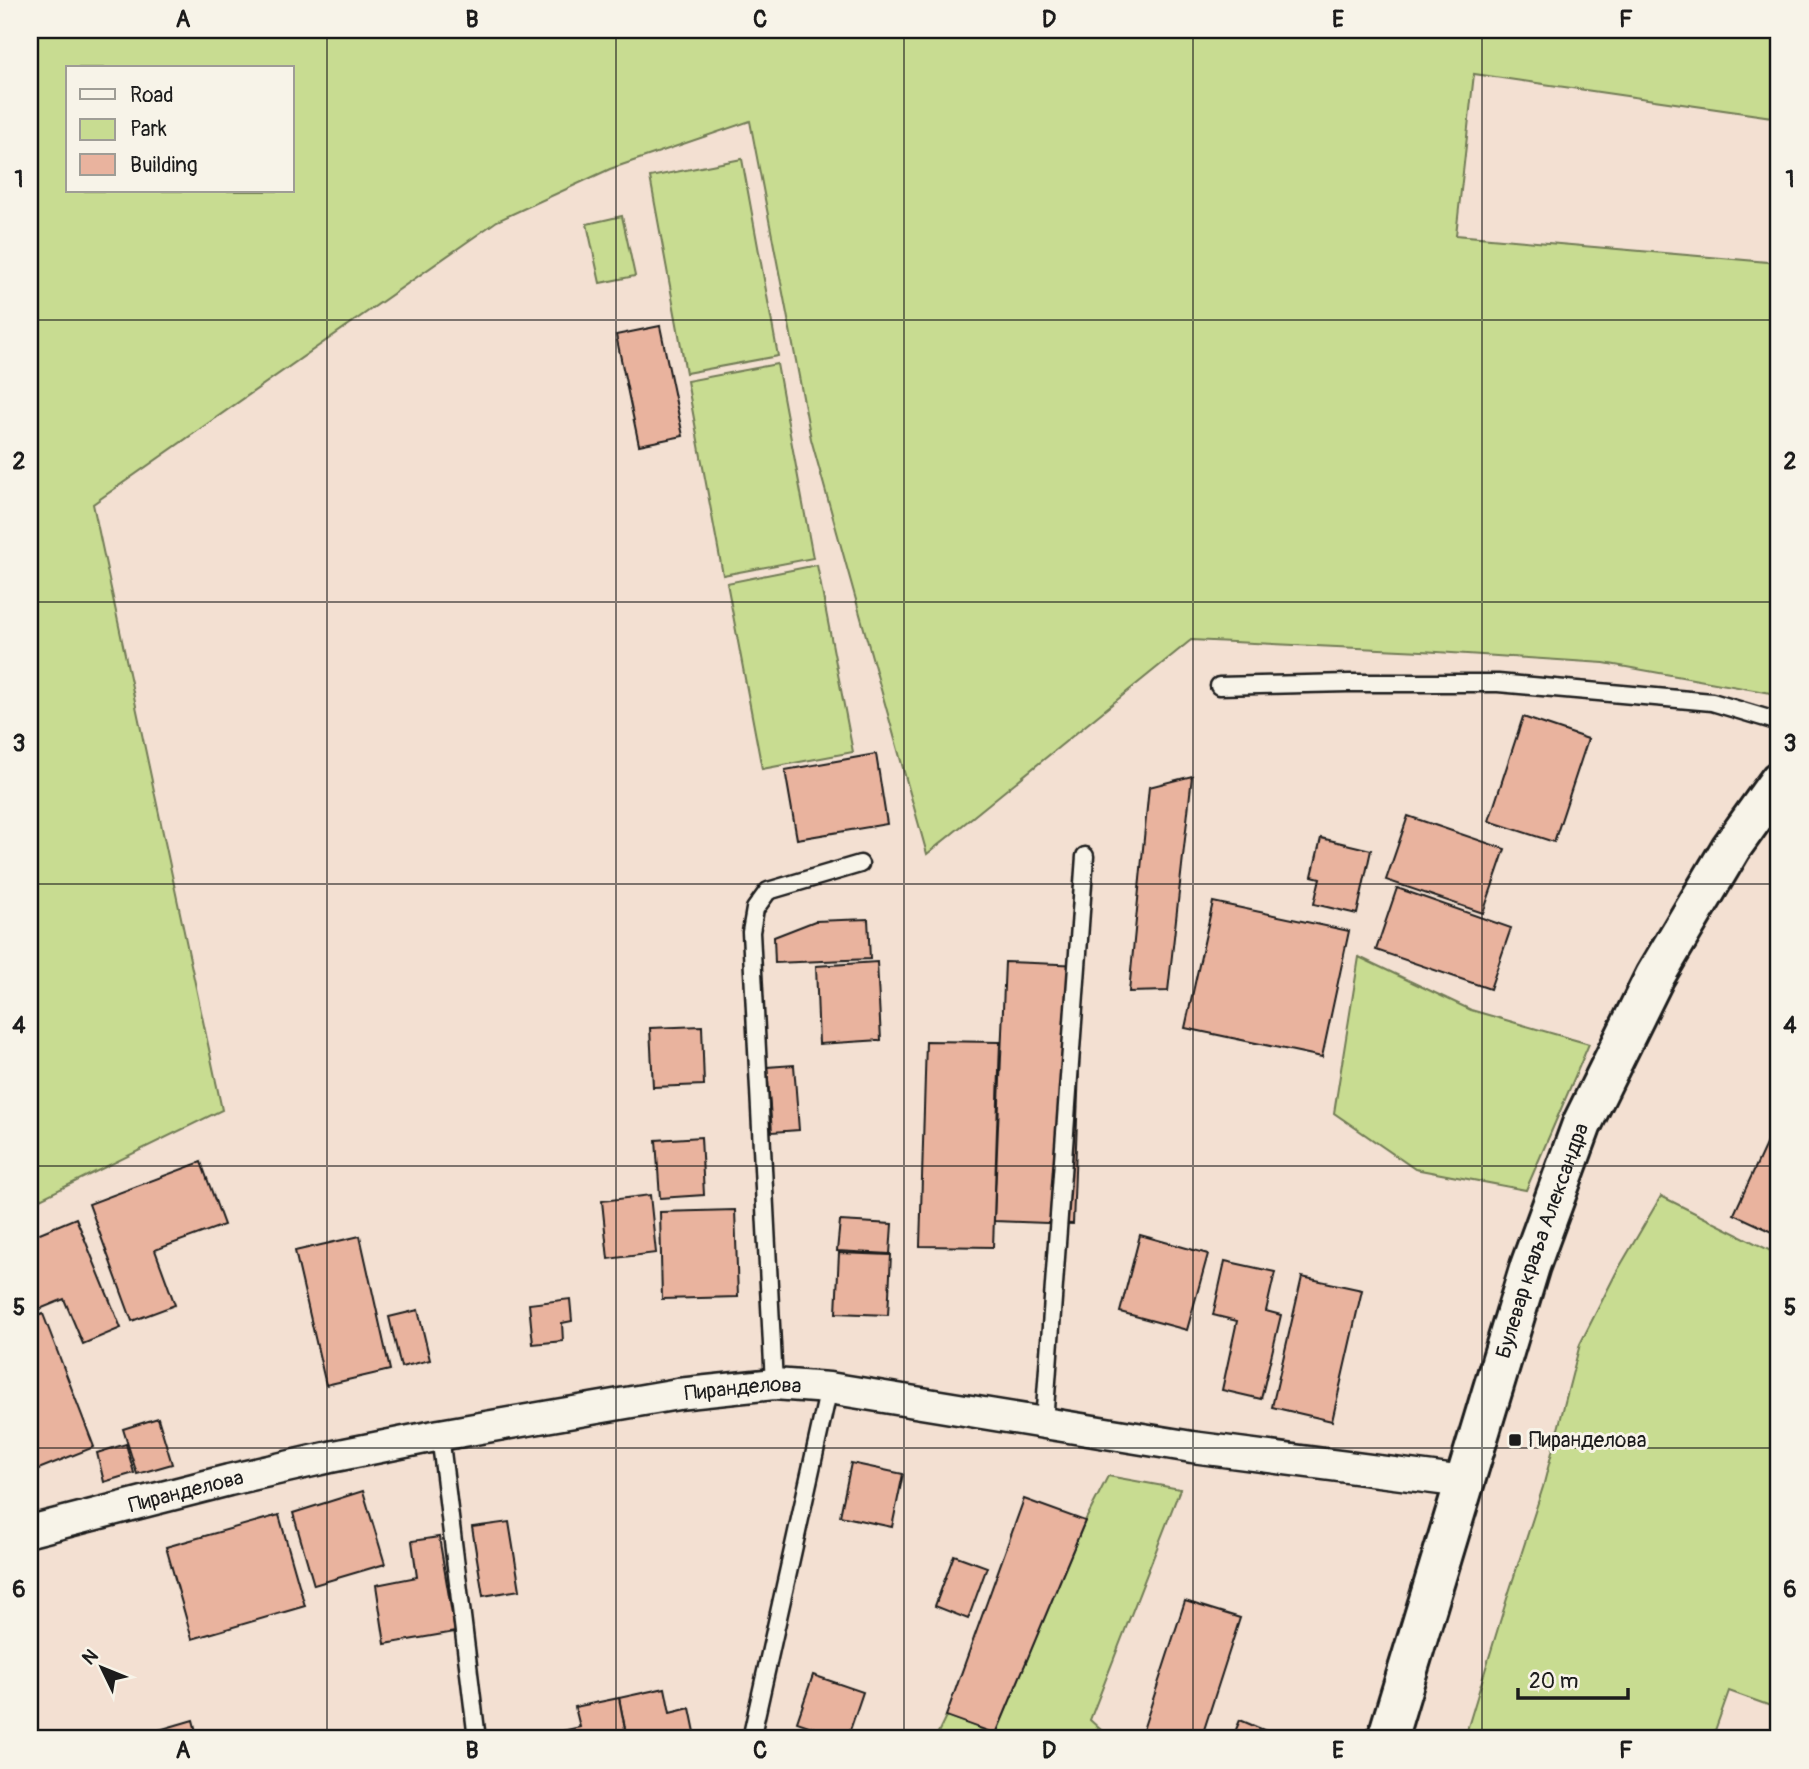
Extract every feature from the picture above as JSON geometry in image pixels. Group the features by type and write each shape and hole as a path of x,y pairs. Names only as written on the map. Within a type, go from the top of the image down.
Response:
{"main road":[{"name":"Булевар краља Александра","path":"1387,1739 1530,1266 1582,1124 1655,976 1731,848 1779,781"}],"street":[{"name":"Пиранделова","path":"30,1531 330,1457 440,1435 678,1394 774,1384 829,1388 1192,1447 1464,1482"}],"lane":[{"path":"1219,686 1498,683 1712,702 1779,722"},
{"path":"1044,1423 1085,856"},
{"path":"774,1384 751,932 755,909 768,891 860,864"},
{"path":"751,1739 829,1388"},
{"path":"440,1435 477,1739"}],"green space":[{"path":"30,30 1779,30 1779,118 1474,74 1456,235 1779,263 1779,690 1776,694 1604,663 1191,640 927,854 811,439 750,121 610,169 497,221 93,504 222,1110 30,1204"},
{"path":"742,159 778,356 686,373 650,177"},
{"path":"622,216 635,276 600,283 587,224"},
{"path":"777,364 813,558 723,575 687,381"},
{"path":"817,565 853,752 762,769 727,583"},
{"path":"1359,957 1471,1010 1589,1044 1526,1190 1415,1169 1334,1113"},
{"path":"1661,1196 1779,1255 1779,1709 1729,1691 1712,1739 1496,1739 1467,1730 1543,1487 1580,1344 1616,1273"},
{"path":"1108,1476 1180,1489 1090,1720 1111,1739 935,1739 946,1716 996,1734 1085,1521"}],"building":[{"path":"660,326 683,436 639,445 616,335"},
{"path":"1523,717 1588,739 1554,842 1489,821"},
{"path":"876,754 887,824 797,839 785,770"},
{"path":"1192,776 1168,991 1129,992 1149,787"},
{"path":"1408,816 1505,849 1483,913 1386,880"},
{"path":"1321,838 1371,850 1357,914 1314,904 1320,878 1312,876"},
{"path":"1397,888 1511,928 1490,989 1376,950"},
{"path":"1213,902 1349,931 1322,1057 1185,1028"},
{"path":"868,919 870,959 775,963 774,937 815,921"},
{"path":"877,962 881,1040 819,1044 816,966"},
{"path":"1005,962 1083,965 1073,1224 994,1221"},
{"path":"702,1026 704,1085 653,1087 650,1028"},
{"path":"926,1041 1000,1042 993,1247 920,1246"},
{"path":"794,1065 799,1130 772,1132 767,1067"},
{"path":"701,1137 704,1195 660,1198 656,1140"},
{"path":"1767,1142 1779,1147 1779,1235 1734,1214"},
{"path":"201,1162 224,1225 155,1250 175,1305 132,1321 89,1204"},
{"path":"650,1195 656,1253 608,1259 602,1201"},
{"path":"735,1210 738,1297 662,1299 660,1212"},
{"path":"76,1218 121,1328 83,1344 64,1299 30,1313 30,1237"},
{"path":"840,1221 892,1224 890,1254 837,1251"},
{"path":"1140,1235 1208,1254 1187,1330 1120,1312"},
{"path":"360,1236 390,1370 326,1385 295,1251"},
{"path":"839,1253 891,1255 888,1315 836,1313"},
{"path":"1225,1261 1275,1272 1266,1311 1281,1315 1261,1399 1222,1390 1237,1321 1213,1315"},
{"path":"1302,1277 1362,1290 1332,1421 1272,1407"},
{"path":"570,1299 572,1321 562,1323 563,1341 533,1344 529,1304"},
{"path":"418,1310 430,1360 401,1367 389,1317"},
{"path":"43,1314 94,1447 31,1472 30,1319"},
{"path":"158,1418 172,1464 137,1474 123,1429"},
{"path":"126,1444 134,1473 104,1482 97,1453"},
{"path":"851,1463 903,1474 892,1527 840,1516"},
{"path":"363,1491 385,1564 314,1585 293,1513"},
{"path":"1024,1499 1085,1521 996,1734 946,1716"},
{"path":"279,1515 305,1606 192,1639 166,1547"},
{"path":"509,1522 520,1590 483,1596 472,1527"},
{"path":"439,1537 455,1632 385,1644 376,1585 417,1577 412,1541"},
{"path":"954,1555 987,1567 968,1619 935,1606"},
{"path":"1185,1601 1240,1618 1201,1739 1172,1739 1143,1730"},
{"path":"813,1675 863,1692 847,1739 797,1722"},
{"path":"665,1688 670,1713 690,1708 696,1737 627,1739 619,1698"},
{"path":"619,1698 627,1739 560,1739 558,1732 580,1727 575,1707"},
{"path":"193,1720 198,1739 143,1739 142,1735"},
{"path":"1240,1720 1285,1739 1232,1739"}],"place":[{"name":"Пиранделова","path":"1515,1440"}]}
